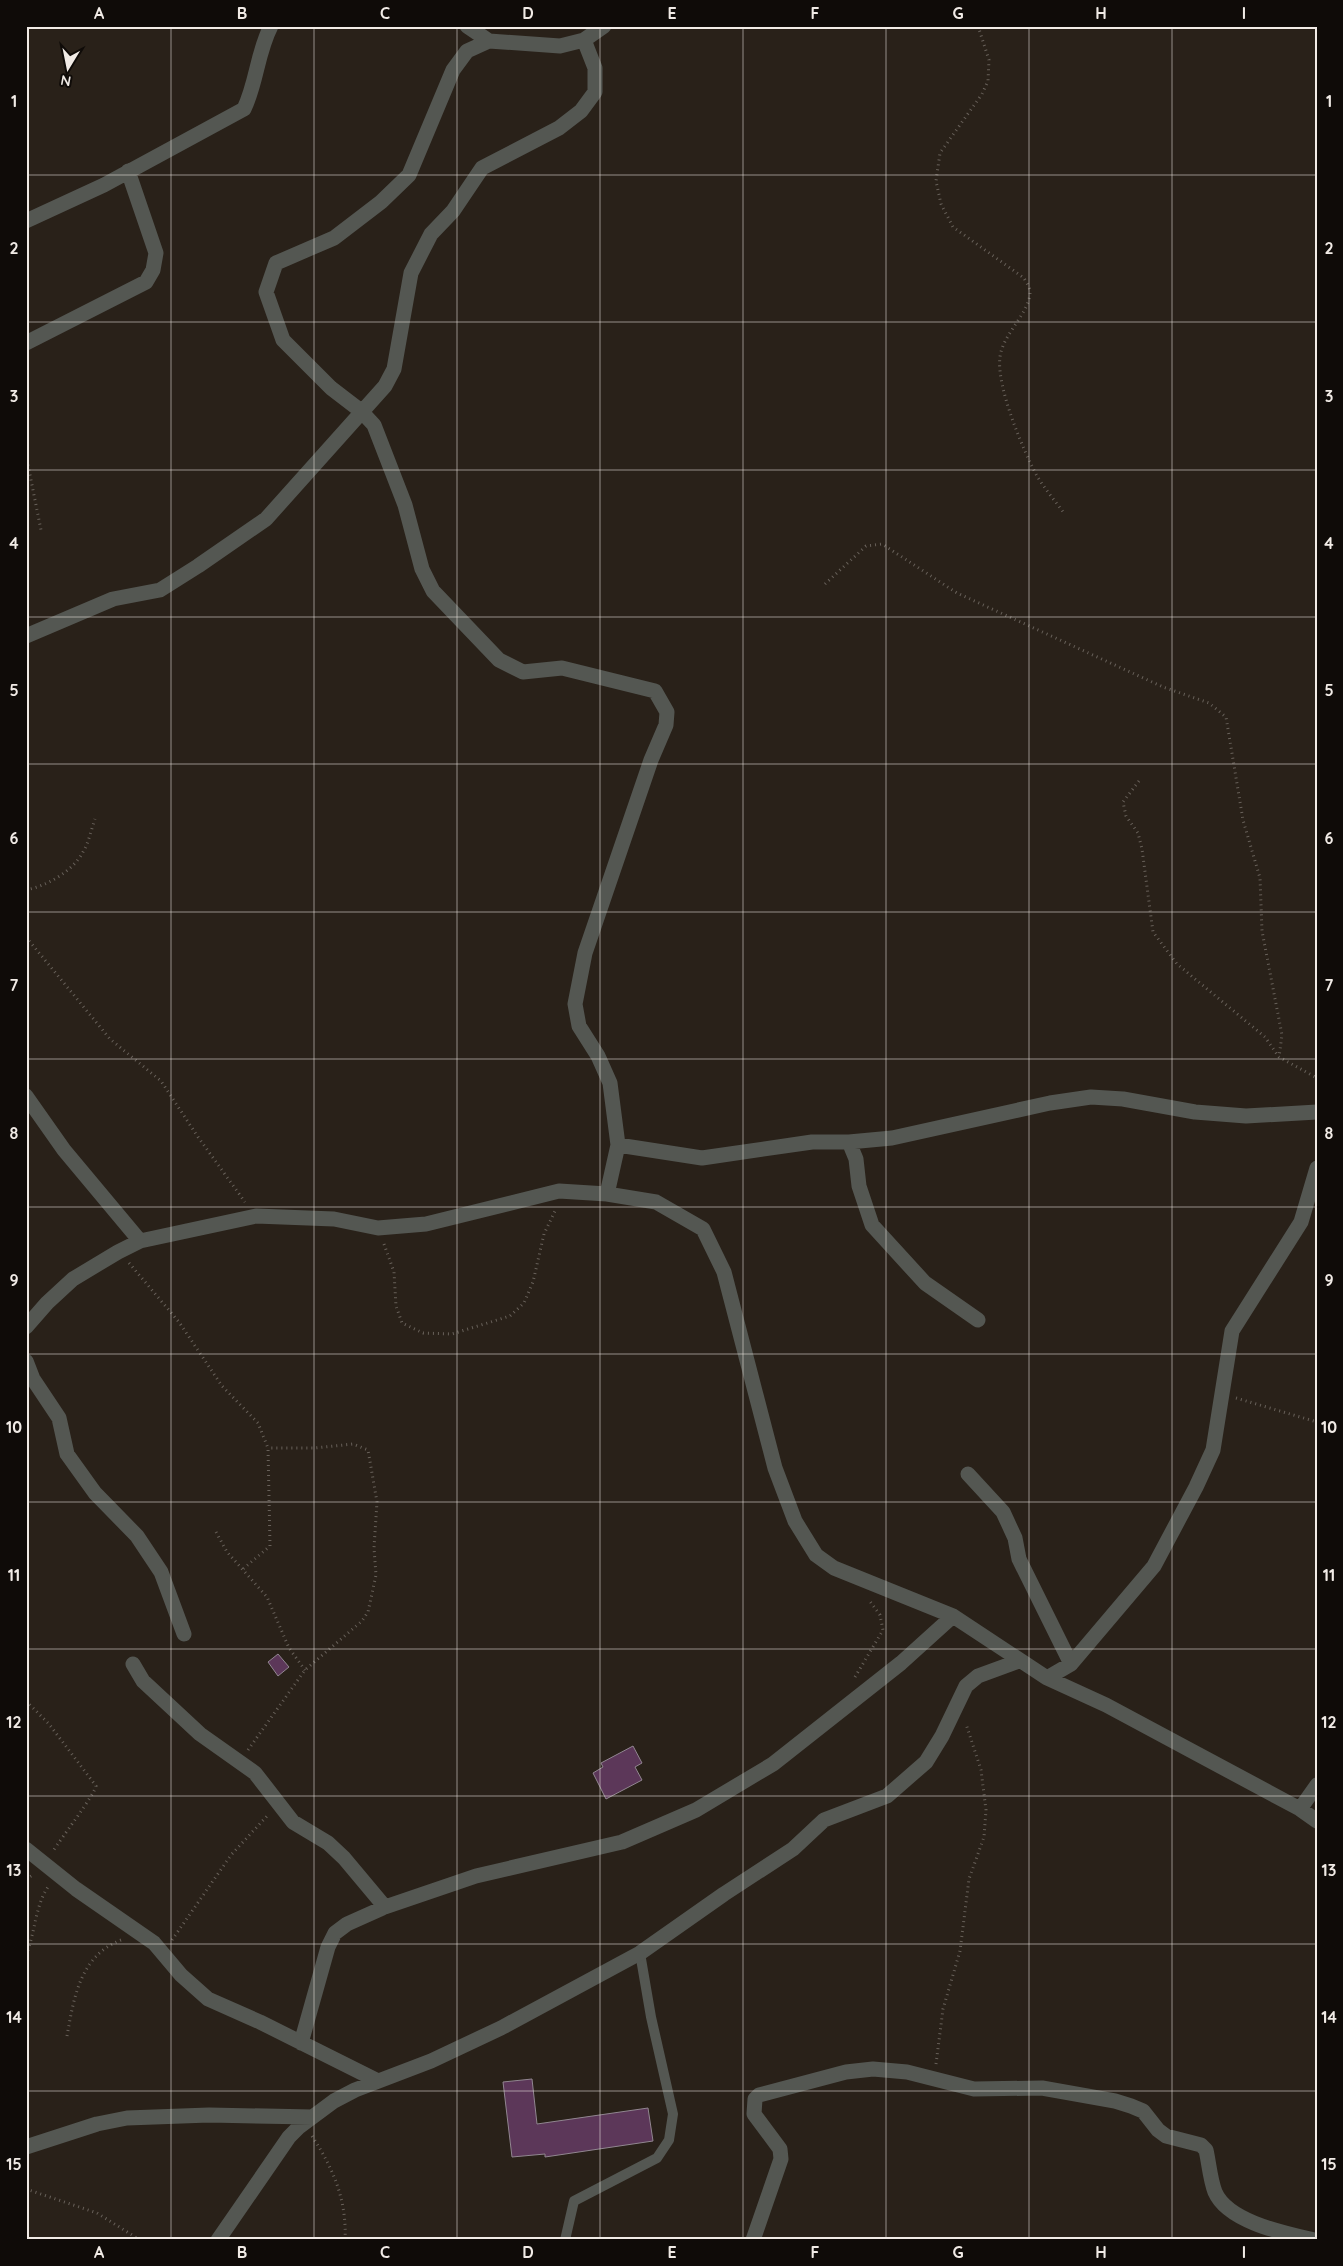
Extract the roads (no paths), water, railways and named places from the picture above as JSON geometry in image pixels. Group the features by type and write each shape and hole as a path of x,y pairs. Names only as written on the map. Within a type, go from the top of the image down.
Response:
{"street":[{"path":"26,220 104,185 244,109 253,92 261,46 271,26"},
{"path":"467,26 489,41"},
{"path":"604,26 584,40 560,46 489,41 467,51 453,70 409,175 381,202 334,238 276,264 266,292 283,340 331,388 361,411 374,425 405,505 422,569 433,591 498,660 523,672 562,668 655,691 667,712 666,725 651,760 585,953 575,1004 578,1026 598,1056 610,1083 618,1145 607,1194"},
{"path":"26,636 113,599 160,590 266,519 385,386 394,369 411,273 432,234 454,211 482,168 559,128 581,111 595,92 595,68 584,40"},
{"path":"26,343 146,282 153,270 156,253 128,171"},
{"path":"26,1096 64,1150 140,1241"},
{"path":"618,1145 702,1158 812,1142 849,1142 892,1138 1050,1102 1091,1097 1123,1099 1195,1112 1246,1116 1317,1112"},
{"path":"849,1142 856,1159 859,1186 872,1225 925,1283 978,1320"},
{"path":"1047,1678 1071,1664 1154,1566 1213,1450 1224,1394 1232,1331 1301,1222 1317,1168"},
{"path":"26,1327 47,1303 74,1279 140,1241 256,1216 334,1219 378,1228 426,1224 559,1191 607,1194 656,1202 703,1229 724,1272 775,1468 795,1521 816,1555 834,1568 953,1616 1047,1678 1106,1705 1300,1809 1317,1821"},
{"path":"26,1361 33,1379 59,1418 67,1454 95,1493 142,1543 161,1572 184,1634"},
{"path":"968,1474 1003,1512 1015,1538 1019,1559 1071,1664"},
{"path":"301,2043 328,1948 335,1933 346,1924 385,1906 476,1876 622,1842 696,1810 773,1764 901,1662 953,1616"},
{"path":"218,2240 289,2138 334,2101 378,2081 431,2061 502,2028 640,1953 724,1894 793,1849 824,1820 887,1796 926,1762 972,1679 1019,1661"},
{"path":"133,1664 143,1681 200,1734 255,1774 293,1822 328,1843 344,1858 385,1906"},
{"path":"1300,1809 1317,1784"},
{"path":"26,1848 58,1876 144,1936 164,1953 181,1975 208,1999 378,2081"},
{"path":"753,2240 781,2159 780,2149 754,2114 753,2103 759,2095 846,2072 873,2069 907,2072 957,2087 974,2090 1042,2088 1115,2101 1143,2111 1158,2130 1166,2136 1201,2145 1206,2150 1215,2191 1236,2214 1249,2221 1314,2240"},
{"path":"26,2147 97,2124 127,2118 209,2115 308,2121"}],"lane":[{"path":"565,2240 574,2201 657,2158 669,2140 672,2114 651,2017 640,1953"}]}
